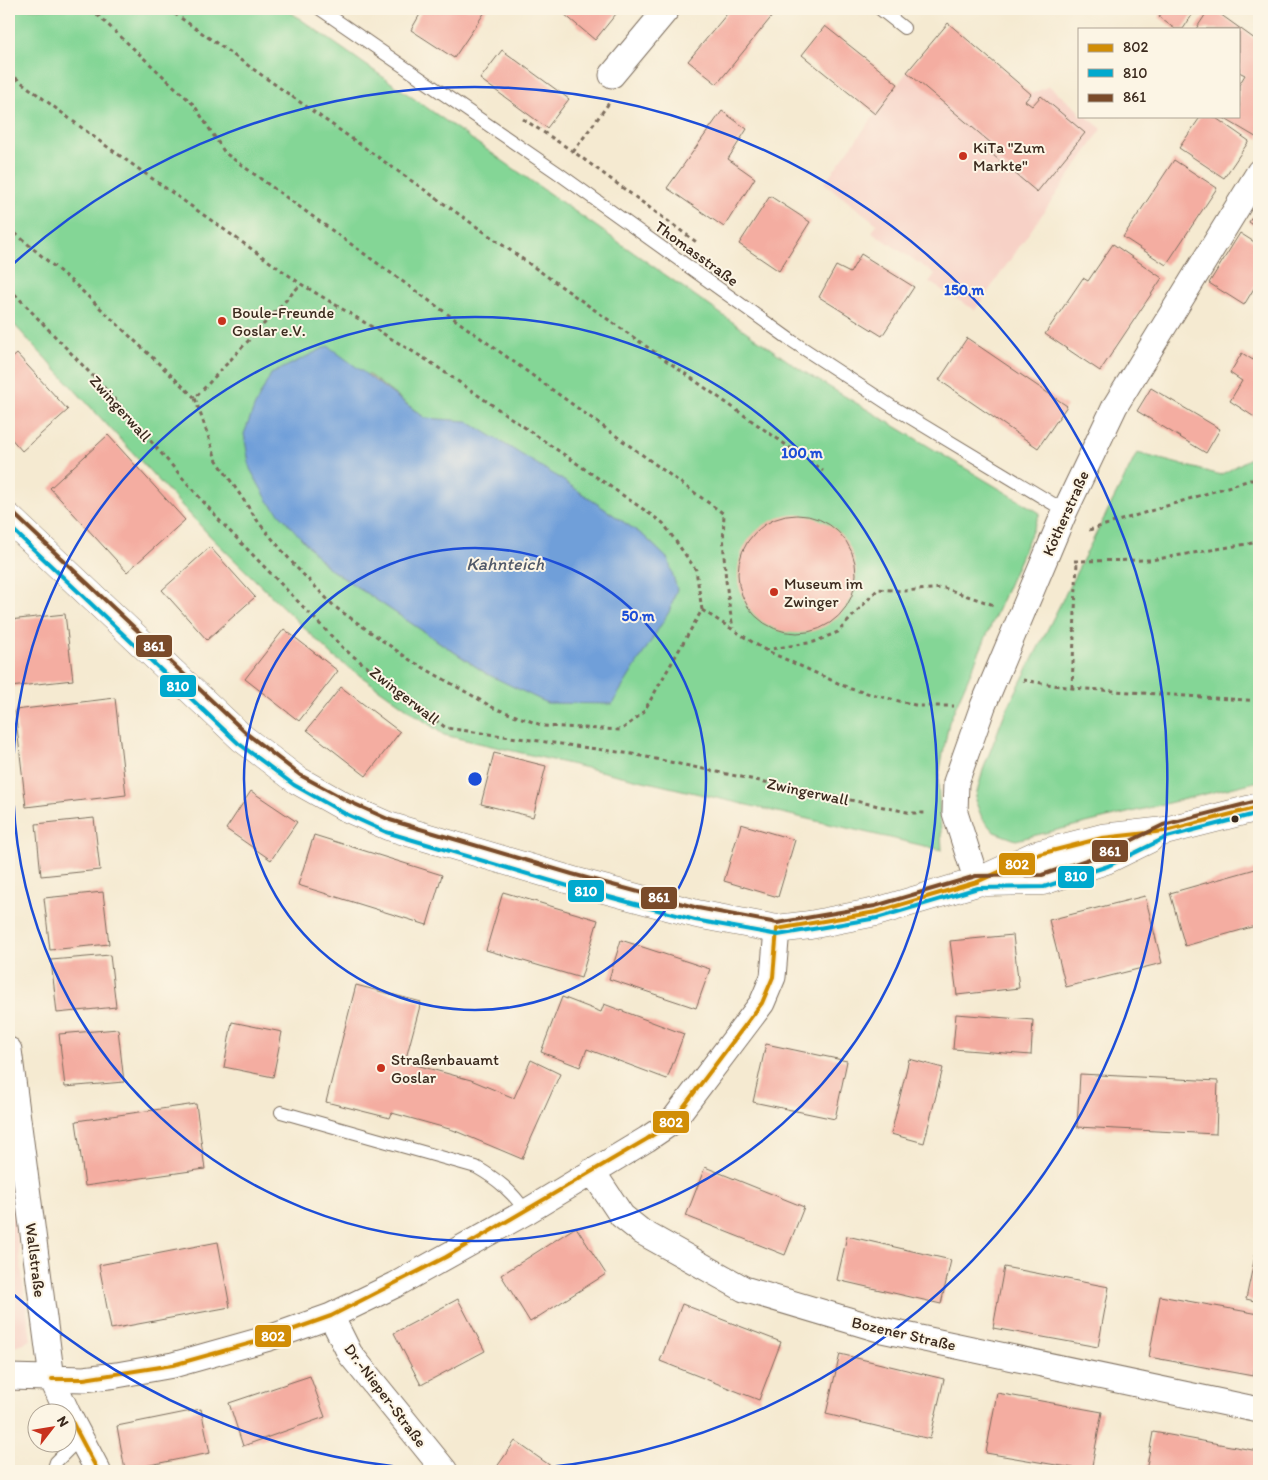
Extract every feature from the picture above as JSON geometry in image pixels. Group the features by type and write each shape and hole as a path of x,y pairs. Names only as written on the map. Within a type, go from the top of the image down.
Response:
{"main road":[{"path":"9,518 242,738 297,780 345,807 388,826 570,880 697,914 777,929 810,925 876,912 977,882 1036,855 1102,838 1165,831 1259,807"}],"street":[{"path":"612,75 667,9"},
{"name":"Kötherstraße","path":"977,882 955,813 956,782 983,706 1065,511 1115,406 1259,172"},
{"path":"9,1377 32,1376 52,1380 84,1379 173,1365 269,1338 331,1316 395,1285 526,1212 648,1139 672,1122 762,1003 773,977 777,929"},
{"name":"Wallstraße","path":"9,1050 52,1380 62,1402"},
{"name":"Bozener Straße","path":"592,1171 622,1216 642,1232 744,1289 882,1330 1259,1410"},
{"name":"Dr.-Nieper-Straße","path":"331,1316 350,1354 445,1471"},
{"name":"Wallstraße","path":"79,1439 98,1471"}],"lane":[{"name":"Thomasstraße","path":"320,9 558,174 792,341 896,409 1065,511"},
{"path":"880,9 904,28"},
{"path":"281,1112 476,1167 503,1184 514,1194 526,1212"},
{"path":"53,1471 56,1462 79,1439"}],"path":[{"path":"91,9 194,105 224,153 724,514 722,545 725,580 733,628"},
{"path":"168,9 823,471"},
{"path":"9,73 102,143 302,284 430,362 663,523 696,570 702,610 643,713 621,730 544,726 494,708 410,660 335,607 259,523 216,459 194,398 77,286 9,228"},
{"path":"574,152 611,100 612,75"},
{"path":"515,114 574,152 707,250"},
{"path":"194,398 302,284"},
{"name":"Zwingerwall","path":"9,288 109,392 220,521 344,649 446,728 632,754 912,813 955,813"},
{"path":"1048,551 1250,480 1259,480"},
{"path":"1048,551 1076,561 1151,560 1259,542"},
{"path":"1072,688 1076,561"},
{"path":"765,650 814,642 838,632 878,589 903,591 944,588 1022,615"},
{"path":"702,610 765,650 851,689 919,706 983,706"},
{"path":"997,676 1072,688 1259,701"}],"shaded area":[{"name":"KiTa \"Zum Markte\"","path":"948,23 1031,94 1049,86 1078,110 1078,118 1088,118 1102,129 975,310 929,282 935,274 872,232 877,224 824,183 907,72"},
{"path":"9,1178 31,1340 9,1349"}],"green space":[{"path":"9,9 286,9 801,370 1040,513 949,722 938,780 942,850 444,735 334,657 210,536 9,319","holes":["368,374 425,418 558,477 644,536 668,559 487,674 327,567"]},
{"path":"1137,453 1221,475 1259,453 1259,781 1016,840 994,832 982,818 975,800 983,770 1004,715"}],"water":[{"name":"Kahnteich","path":"328,346 425,418 467,421 558,477 644,536 668,559 677,589 669,612 612,704 547,703 487,674 327,567 268,501 250,469 244,434 255,405 271,374"}],"building":[{"path":"423,9 487,9 454,58 411,30"},
{"path":"568,9 620,9 595,40 564,14"},
{"path":"731,9 778,9 717,84 688,61"},
{"path":"1164,9 1196,9 1184,28 1174,28 1159,17"},
{"path":"1209,9 1213,9 1239,28 1197,28"},
{"path":"948,23 1031,94 1025,101 1032,106 1041,96 1085,133 1037,192 993,155 998,149 907,72"},
{"path":"825,26 898,84 875,114 802,55"},
{"path":"1240,28 1259,42 1259,139 1223,118 1240,118 1240,83 1245,75 1240,72"},
{"path":"502,50 569,99 547,128 480,79"},
{"path":"722,111 747,129 728,159 755,178 724,227 667,188"},
{"path":"1200,118 1216,118 1249,141 1224,178 1179,148"},
{"path":"1174,160 1217,188 1166,265 1123,237"},
{"path":"770,196 810,222 779,271 739,244"},
{"path":"1259,206 1259,229 1249,222"},
{"path":"1240,233 1259,245 1259,280 1244,305 1209,283"},
{"path":"1113,244 1162,278 1100,371 1045,334 1083,278 1088,281"},
{"path":"861,254 914,287 882,336 819,297 836,266 850,273"},
{"path":"967,338 1067,406 1038,448 939,380"},
{"path":"1259,351 1259,420 1230,401 1242,381 1230,373 1242,353 1253,360"},
{"path":"17,354 68,410 22,451 9,436 9,361"},
{"path":"1151,388 1220,429 1206,453 1137,411"},
{"path":"108,435 185,520 127,572 50,488"},
{"path":"797,515 819,520 830,525 846,541 851,552 856,574 851,596 846,607 830,623 819,628 797,633 775,628 764,623 748,607 743,596 738,574 743,552 748,541 764,525 775,520"},
{"path":"210,547 255,597 207,640 162,590"},
{"path":"65,614 73,680 10,687 9,620"},
{"path":"284,629 338,671 299,721 245,679"},
{"path":"341,687 400,732 366,776 307,730"},
{"path":"115,698 126,795 26,807 15,710"},
{"path":"494,753 546,766 533,817 481,804"},
{"path":"251,791 297,822 271,860 226,829"},
{"path":"94,818 100,870 41,876 36,824"},
{"path":"741,824 795,840 778,897 724,881"},
{"path":"314,835 442,875 427,925 298,885"},
{"path":"1259,868 1259,925 1185,946 1170,893"},
{"path":"103,892 109,944 50,950 44,898"},
{"path":"503,892 598,920 581,978 486,950"},
{"path":"1145,896 1162,963 1066,987 1049,920"},
{"path":"1013,935 1019,988 957,995 950,941"},
{"path":"621,940 710,969 696,1008 609,979"},
{"path":"110,955 116,1007 57,1013 51,960"},
{"name":"Straßenbauamt Goslar","path":"356,985 421,1002 405,1062 471,1080 514,1098 531,1060 560,1074 522,1159 453,1130 392,1113 390,1118 326,1102"},
{"path":"562,997 601,1012 604,1004 684,1034 667,1079 587,1049 580,1067 541,1052"},
{"path":"956,1014 1033,1020 1031,1055 953,1049"},
{"path":"232,1022 282,1032 273,1077 224,1067"},
{"path":"118,1029 124,1082 65,1087 59,1034"},
{"path":"766,1044 847,1061 835,1119 753,1102"},
{"path":"909,1059 943,1068 924,1143 891,1134"},
{"path":"1080,1074 1218,1081 1216,1134 1077,1127"},
{"path":"196,1104 205,1169 85,1186 76,1121"},
{"path":"705,1167 804,1207 785,1255 686,1216"},
{"path":"576,1227 606,1274 530,1322 501,1275"},
{"path":"847,1236 951,1260 941,1304 837,1280"},
{"path":"218,1242 230,1307 111,1329 99,1265"},
{"path":"1259,1242 1259,1302 1246,1299"},
{"path":"1004,1267 1109,1287 1098,1347 993,1328"},
{"path":"1160,1296 1259,1314 1259,1344 1253,1376 1149,1357"},
{"path":"458,1299 485,1351 421,1385 394,1333"},
{"path":"682,1304 781,1342 759,1400 660,1361"},
{"path":"840,1354 944,1379 930,1439 826,1414"},
{"path":"310,1376 325,1417 243,1446 229,1403"},
{"path":"997,1393 1102,1412 1091,1471 986,1453"},
{"path":"201,1409 210,1453 125,1470 117,1426"},
{"path":"1153,1432 1258,1451 1254,1471 1146,1471"},
{"path":"515,1441 558,1471 494,1471"}],"transit line":[{"name":"861","path":"13,513 246,733 300,775 348,801 390,820 572,874 698,908 777,923 875,906 976,876 1042,875 1104,854 1163,825 1257,801"},
{"name":"810","path":"9,526 238,743 294,785 342,812 386,832 568,886 695,920 778,935 877,918 978,888 1044,887 1108,866 1167,837 1259,813"},
{"name":"802","path":"777,929 876,912 977,882 1036,855 1102,838 1165,831 1259,807"},
{"name":"802","path":"52,1379 84,1379 173,1365 269,1338 331,1316 446,1257 647,1139 672,1122 762,1003 773,977 777,929"},
{"name":"802","path":"78,1433 98,1471"}],"place":[{"name":"KiTa \"Zum Markte\"","path":"963,156"},
{"name":"Boule-Freunde Goslar e.V.","path":"222,321"},
{"name":"Museum im Zwinger","path":"774,592"},
{"name":"Straßenbauamt Goslar","path":"381,1068"}]}
